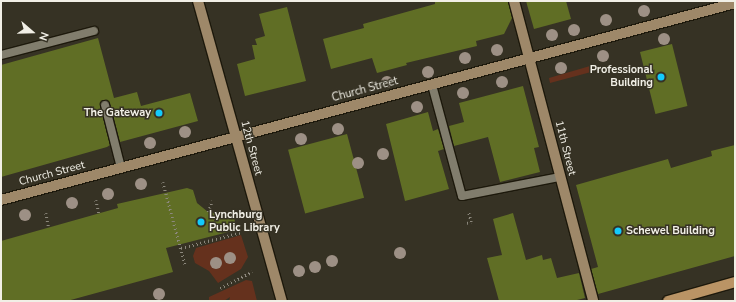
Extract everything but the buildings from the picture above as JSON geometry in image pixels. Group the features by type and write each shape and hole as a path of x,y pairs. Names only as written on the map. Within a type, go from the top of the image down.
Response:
{"main road":[{"name":"12th Street","path":"198,1 282,301"},
{"name":"11th Street","path":"514,1 593,301"},
{"name":"Church Street","path":"1,200 735,4"},
{"path":"668,301 735,282"}],"lane":[{"path":"1,55 94,31"},
{"path":"432,85 462,196 560,177"},
{"path":"105,105 121,168"}],"path":[{"path":"163,182 185,264"},
{"path":"96,200 99,214"},
{"path":"208,212 212,201"},
{"path":"467,223 471,222 468,211"},
{"path":"46,213 49,228"},
{"path":"181,248 242,232"},
{"path":"220,288 252,272"}],"shaded area":[{"path":"590,66 591,72 550,83 549,78"},
{"path":"241,235 248,257 241,269 218,283 209,271 195,263 193,256 196,248"},
{"path":"246,280 252,281 257,301 229,301 230,297 224,301 209,301 209,297"}],"place":[{"name":"Professional Building","path":"661,77"},
{"name":"The Gateway","path":"159,113"},
{"name":"Lynchburg Public Library","path":"201,222"},
{"name":"Schewel Building","path":"618,231"}]}
